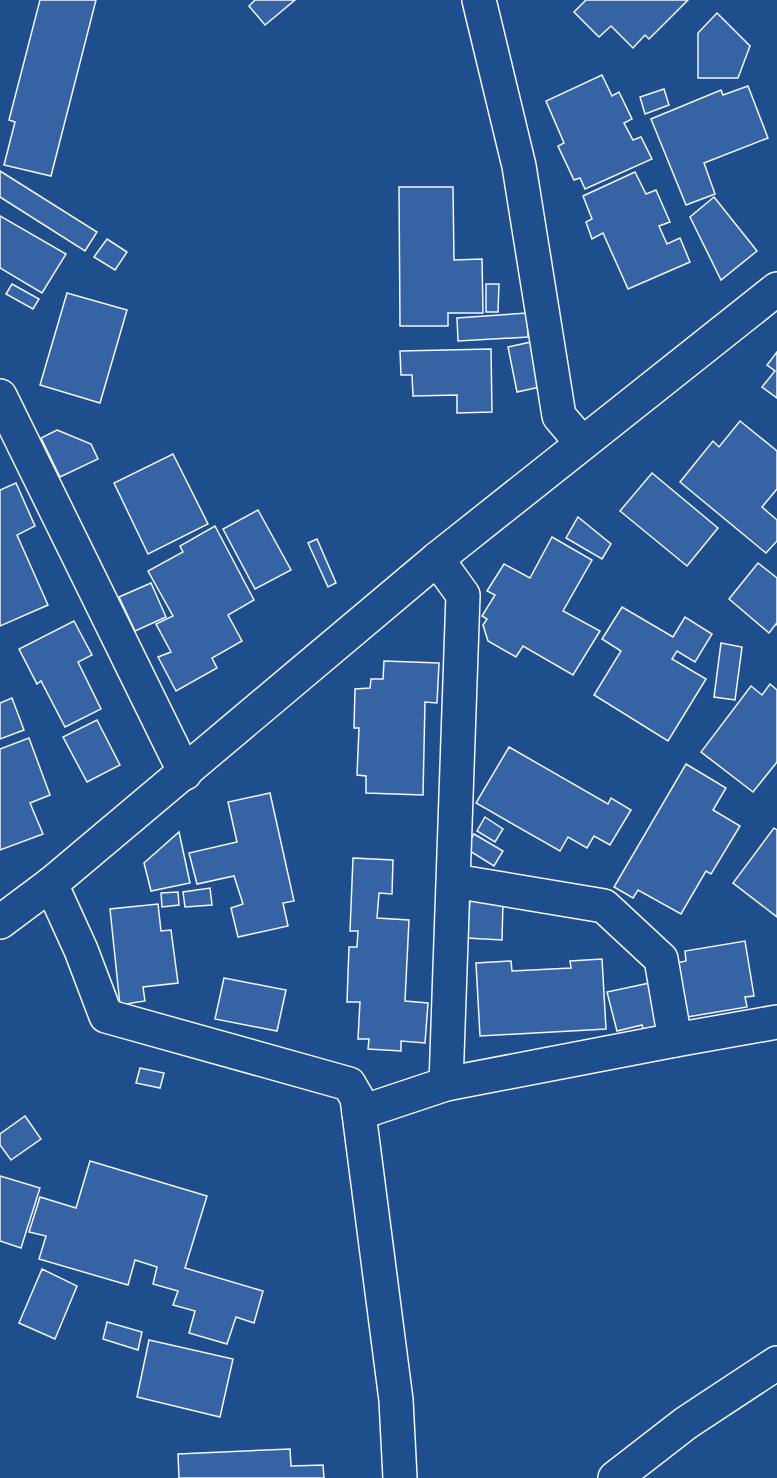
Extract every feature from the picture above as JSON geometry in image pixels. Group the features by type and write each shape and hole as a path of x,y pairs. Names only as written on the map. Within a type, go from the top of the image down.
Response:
{"street":[{"path":"479,0 519,166 559,416 582,443"},
{"path":"0,922 51,884 437,559 777,289"},
{"path":"0,396 184,773"},
{"path":"437,559 463,596 446,1084"},
{"path":"454,881 604,906 661,959 675,1040"},
{"path":"51,884 81,950 106,1016 348,1084 357,1098 396,1400 400,1478"},
{"path":"359,1113 446,1084 777,1022"},
{"path":"615,1478 686,1423 777,1363"}],"building":[{"path":"40,0 96,0 51,176 4,165 15,122 9,120"},
{"path":"255,0 295,0 265,25 249,6"},
{"path":"586,0 688,0 649,39 645,35 633,48 611,26 599,37 574,12"},
{"path":"717,13 750,46 738,78 698,78 698,33"},
{"path":"602,75 612,96 619,92 632,119 624,123 633,140 641,137 652,159 585,189 580,178 574,180 558,146 564,143 546,101"},
{"path":"748,86 768,138 704,163 715,194 686,205 651,119 721,90 723,95"},
{"path":"664,89 669,105 645,114 640,97"},
{"path":"0,171 97,232 85,251 0,197"},
{"path":"635,172 646,194 656,190 670,222 659,226 667,244 680,238 690,262 628,289 603,233 592,239 586,222 592,219 583,196"},
{"path":"399,187 453,187 454,260 482,259 483,313 448,313 448,326 400,326"},
{"path":"714,197 757,251 721,280 690,217"},
{"path":"0,216 66,254 42,293 0,268"},
{"path":"107,239 127,252 115,270 94,257"},
{"path":"12,284 39,299 33,309 6,294"},
{"path":"486,284 499,284 498,312 486,312"},
{"path":"67,293 127,310 100,403 40,385"},
{"path":"527,313 528,337 458,341 457,318"},
{"path":"531,342 540,387 517,392 508,347"},
{"path":"491,349 492,412 457,413 457,395 413,396 412,375 401,375 400,351"},
{"path":"777,352 777,398 762,387 775,371 767,365"},
{"path":"740,421 777,451 777,489 762,507 777,520 777,541 766,553 680,482 713,441 719,447"},
{"path":"57,430 91,444 98,459 60,477 41,438"},
{"path":"173,454 208,524 148,554 114,483"},
{"path":"652,473 718,528 687,566 620,511"},
{"path":"16,483 35,526 17,535 48,605 0,626 0,490"},
{"path":"258,510 291,570 255,589 223,529"},
{"path":"578,517 611,544 602,559 566,538"},
{"path":"215,526 254,600 228,615 242,641 212,658 217,668 176,691 158,657 171,652 156,624 173,616 148,571 183,552 180,546"},
{"path":"552,537 592,560 563,611 600,631 573,675 523,646 516,657 488,641 483,625 487,619 482,616 495,595 487,591 504,564 530,578"},
{"path":"317,539 336,583 328,587 308,543"},
{"path":"758,563 777,578 777,625 769,633 729,599"},
{"path":"151,583 166,617 135,631 119,597"},
{"path":"622,607 673,637 685,617 712,634 695,662 677,651 672,659 706,679 668,741 594,695 621,651 602,639"},
{"path":"74,621 92,655 78,662 101,709 65,727 41,681 37,684 19,649"},
{"path":"721,643 742,647 735,700 714,697"},
{"path":"384,661 439,663 437,703 425,702 423,795 366,793 366,776 357,775 359,728 354,728 355,689 370,688 371,679 383,679"},
{"path":"770,684 777,690 777,762 753,792 701,752 751,686 762,695"},
{"path":"12,698 24,730 0,739 0,703"},
{"path":"97,720 120,765 87,782 63,737"},
{"path":"29,738 50,795 30,803 43,834 0,850 0,749"},
{"path":"509,747 608,804 611,798 631,810 610,845 594,836 587,848 568,837 560,851 476,803"},
{"path":"686,764 726,788 713,810 740,826 711,874 706,871 681,914 638,890 633,898 614,887"},
{"path":"270,793 294,901 283,903 288,926 238,937 231,908 243,904 234,876 197,884 189,853 237,842 228,802"},
{"path":"485,817 503,829 495,842 477,831"},
{"path":"774,828 777,830 777,917 733,883"},
{"path":"179,832 190,883 151,891 144,863"},
{"path":"474,834 503,851 494,866 465,848"},
{"path":"353,858 393,860 392,894 379,893 377,918 409,920 405,1001 428,1003 425,1043 401,1041 401,1051 368,1049 369,1039 358,1039 360,1002 347,1002 349,947 357,947 358,931 350,931"},
{"path":"210,888 212,905 185,907 183,892"},
{"path":"178,892 179,905 162,907 161,893"},
{"path":"470,900 503,902 502,940 467,938"},
{"path":"158,904 161,931 171,930 178,983 143,987 145,1001 120,1005 110,909"},
{"path":"745,941 754,996 745,997 747,1007 681,1018 672,964 686,961 685,951"},
{"path":"602,959 606,1029 480,1036 476,963 511,961 512,971 571,968 570,961"},
{"path":"224,978 286,990 277,1031 215,1019"},
{"path":"659,981 670,1028 644,1033 642,1025 617,1031 607,992"},
{"path":"140,1068 164,1073 160,1088 136,1083"},
{"path":"25,1116 41,1139 11,1160 0,1145 0,1134"},
{"path":"90,1161 207,1196 185,1268 263,1291 254,1323 236,1317 227,1344 189,1333 195,1311 173,1305 178,1291 153,1284 157,1267 135,1260 128,1285 39,1259 46,1236 29,1232 40,1197 76,1208"},
{"path":"0,1176 40,1188 21,1248 0,1241"},
{"path":"42,1269 77,1286 55,1339 19,1323"},
{"path":"107,1322 142,1332 138,1350 103,1339"},
{"path":"149,1340 233,1359 220,1417 137,1397"},
{"path":"290,1449 291,1466 323,1465 324,1478 179,1478 178,1454"}]}
